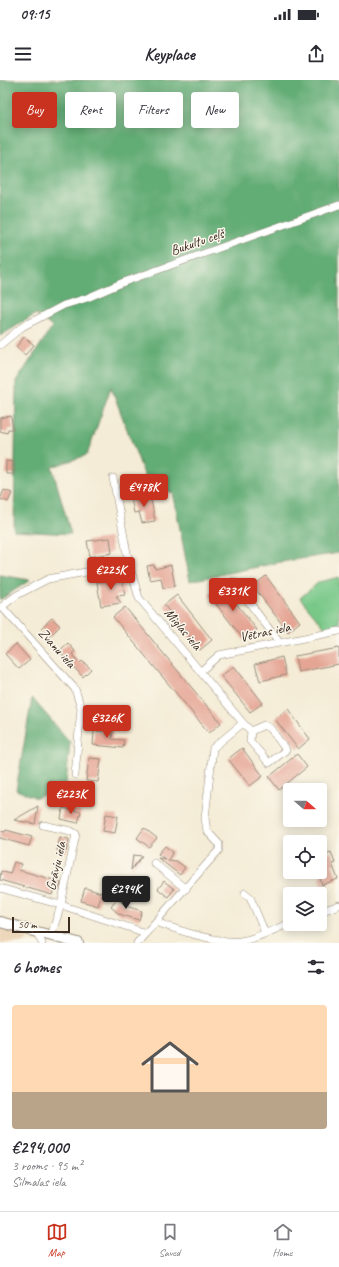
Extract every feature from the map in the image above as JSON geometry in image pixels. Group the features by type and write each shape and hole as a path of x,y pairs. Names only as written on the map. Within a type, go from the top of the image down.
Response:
{"street":[{"name":"Bukultu ceļš","path":"0,345 22,327 64,304 87,298 124,282 339,205"},
{"name":"Miglas iela","path":"113,478 129,564 139,598 251,731"},
{"path":"1,608 17,595 48,579 129,564"},
{"path":"233,581 279,642"},
{"name":"Zvanu iela","path":"1,608 76,689 81,711 75,775"},
{"name":"Vētras iela","path":"201,671 219,655 339,630"},
{"path":"81,711 117,718"},
{"path":"137,943 219,850 219,844 208,831 205,818 213,748 243,723"},
{"path":"264,725 270,728 286,750 269,763 250,741 251,731 264,725"},
{"name":"Grāvju iela","path":"43,825 71,831 76,834 61,905 51,936"},
{"path":"154,863 186,888"},
{"path":"0,888 61,905 146,933"},
{"path":"245,893 250,897 265,933"},
{"path":"327,909 339,905"},
{"path":"0,922 78,943"},
{"path":"156,922 178,930 222,941 241,941 283,926"},
{"path":"38,933 42,943"}],"shaded area":[{"path":"0,927 28,935 25,943 0,943"}],"green space":[{"path":"0,80 339,80 339,553 281,562 190,581 173,493 148,485 111,387 87,455 52,467 71,534 14,531 16,382 52,327 36,314 0,336"},
{"path":"0,575 30,580 0,600"},
{"path":"339,577 339,625 325,628 300,598 319,582"},
{"path":"32,698 70,742 66,784 37,798 16,790"}],"building":[{"path":"24,337 34,345 25,355 16,347"},
{"path":"11,416 13,429 8,429 7,433 0,431 0,418"},
{"path":"6,461 14,462 14,474 6,474"},
{"path":"4,490 12,493 8,502 0,499"},
{"path":"150,494 155,521 142,523 139,512 134,513 131,498"},
{"path":"110,538 112,553 90,557 87,541"},
{"path":"154,565 155,569 171,565 175,586 163,588 161,578 150,580 147,566"},
{"path":"266,576 300,622 288,632 253,586"},
{"path":"122,578 125,595 116,596 121,603 101,606 97,582"},
{"path":"222,585 257,630 244,640 209,595"},
{"path":"177,595 212,640 200,650 164,605"},
{"path":"125,607 221,723 209,733 113,617"},
{"path":"52,618 60,626 49,637 41,628"},
{"path":"68,643 75,651 72,654 80,663 82,661 91,669 83,677 59,651"},
{"path":"16,644 30,660 19,669 5,654"},
{"path":"339,648 339,664 298,672 295,656"},
{"path":"282,657 286,675 260,681 255,664"},
{"path":"234,666 263,703 250,712 221,676"},
{"path":"288,709 310,739 298,749 275,719"},
{"path":"103,729 113,730 112,739 124,740 123,748 93,745 94,731 103,732"},
{"path":"242,748 263,776 250,786 228,759"},
{"path":"297,754 307,767 288,783 283,783 283,787 279,790 269,777"},
{"path":"89,758 101,759 98,782 86,781"},
{"path":"38,806 35,824 14,820"},
{"path":"63,808 81,812 78,823 61,819"},
{"path":"106,814 118,816 115,833 103,831"},
{"path":"144,828 157,838 149,847 137,838"},
{"path":"6,830 32,837 29,846 0,838 0,831 5,832"},
{"path":"60,837 69,839 66,852 57,850"},
{"path":"165,846 173,852 168,860 176,861 185,867 180,875 158,858 165,859 158,854"},
{"path":"331,852 335,863 332,864 338,879 322,885 320,879 327,879 327,853"},
{"path":"133,855 142,856 131,870"},
{"path":"14,862 21,864 19,870 61,882 59,890 54,889 52,895 0,880 1,871 10,874"},
{"path":"133,881 142,887 138,892 130,886"},
{"path":"164,881 174,889 168,897 158,889"},
{"path":"85,888 102,893 98,906 81,901"},
{"path":"117,899 126,906 142,911 139,920 119,914 111,907"}]}
